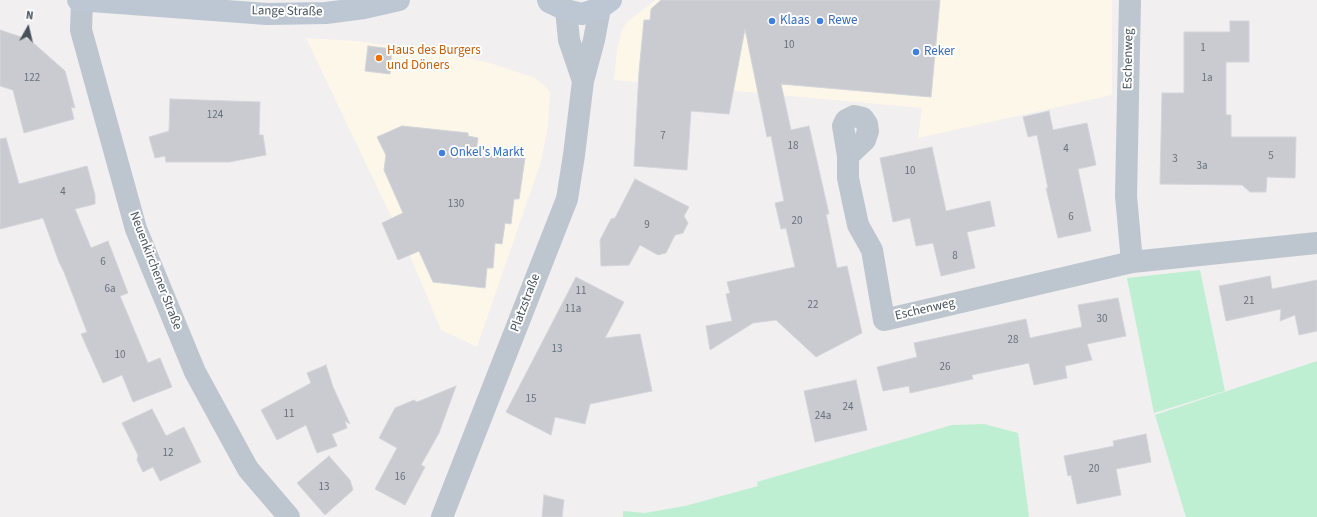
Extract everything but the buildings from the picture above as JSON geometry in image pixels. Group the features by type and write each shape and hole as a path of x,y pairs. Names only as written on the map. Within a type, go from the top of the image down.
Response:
{"main road":[{"name":"Lange Straße","path":"78,0 268,14 326,13 364,8 399,0"},
{"path":"557,5 582,14 606,4"}],"street":[{"name":"Neuenkirchener Straße","path":"82,0 81,30 136,228 195,372 248,469 289,517"},
{"name":"Eschenweg","path":"1130,0 1126,196 1132,262"},
{"name":"Platzstraße","path":"442,517 566,199 574,154 582,81 606,4"},
{"name":"Platzstraße","path":"557,5 582,81"},
{"name":"Eschenweg","path":"848,156 848,178 851,194 858,225 872,250 884,320 1132,262 1317,243"}],"shaded area":[{"path":"655,0 1112,0 1112,95 918,138 922,108 614,80 617,49 622,30 627,22"},
{"path":"306,38 356,41 457,55 493,64 535,78 550,92 548,126 541,162 477,347 441,330 410,256"}],"green space":[{"path":"1200,270 1225,391 1154,413 1127,278"},
{"path":"1317,361 1317,517 1186,517 1155,415"},
{"path":"984,424 1018,433 1029,517 623,517 623,511 645,513 685,506 758,486 757,482 952,425"}],"place":[{"name":"Klaas","path":"772,21"},
{"name":"Rewe","path":"820,21"},
{"name":"Reker","path":"916,52"},
{"name":"Haus des Burgers und Döners","path":"379,58"},
{"name":"Onkel's Markt","path":"442,153"}]}
